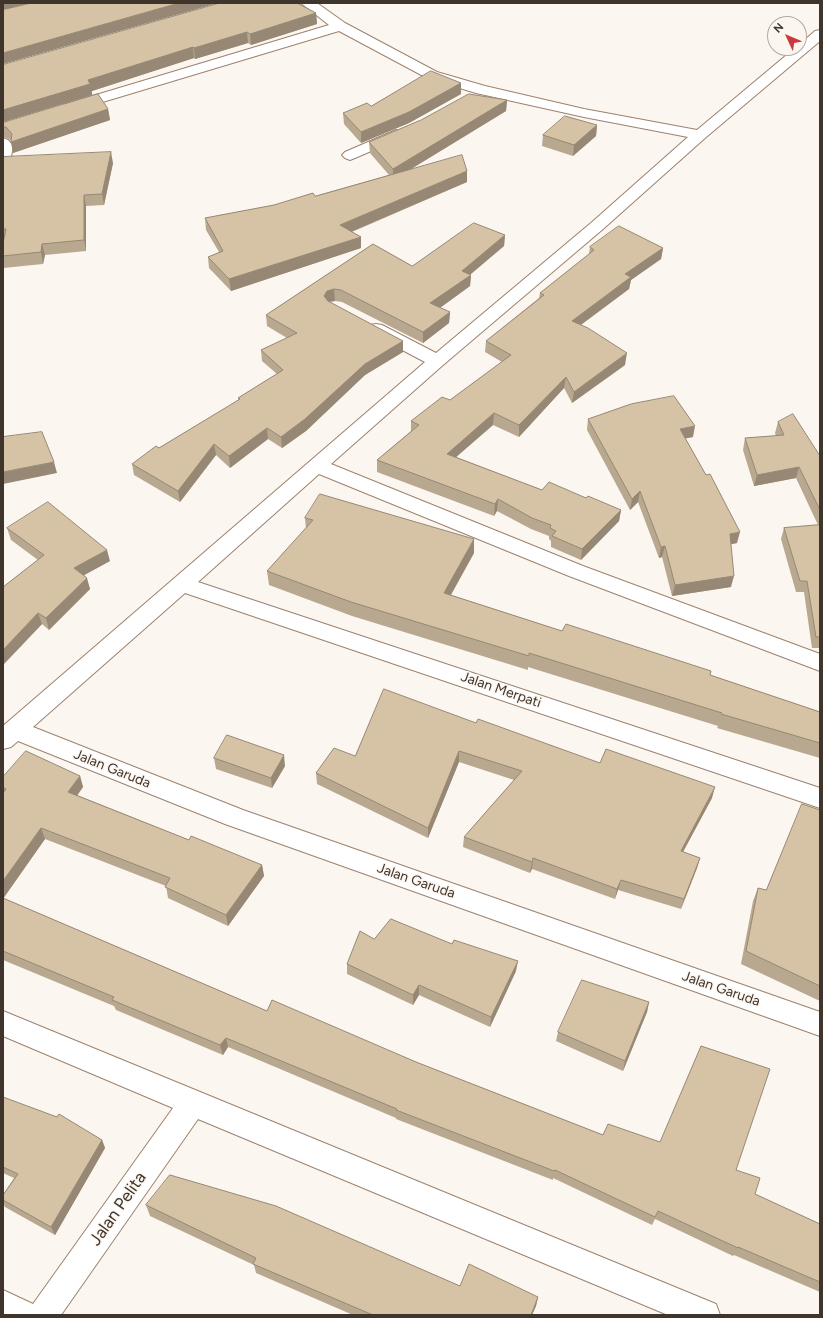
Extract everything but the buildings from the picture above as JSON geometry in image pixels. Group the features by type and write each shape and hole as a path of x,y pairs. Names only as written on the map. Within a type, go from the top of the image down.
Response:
{"street":[{"path":"308,3 340,26 432,75 481,90 584,113 700,135"},
{"path":"56,111 340,26"},
{"path":"9,735 437,361 820,34"},
{"path":"461,101 481,90"},
{"path":"350,155 408,130"},
{"path":"3,143 5,146 3,157"},
{"path":"362,321 437,361"},
{"path":"317,466 576,571 820,663"},
{"name":"Jalan Merpati","path":"180,584 437,668 820,798"},
{"name":"Jalan Garuda","path":"9,735 234,817 820,1024"},
{"path":"3,1023 705,1315"},
{"name":"Jalan Pelita","path":"43,1315 193,1103"},
{"path":"3,1306 23,1315"}]}
